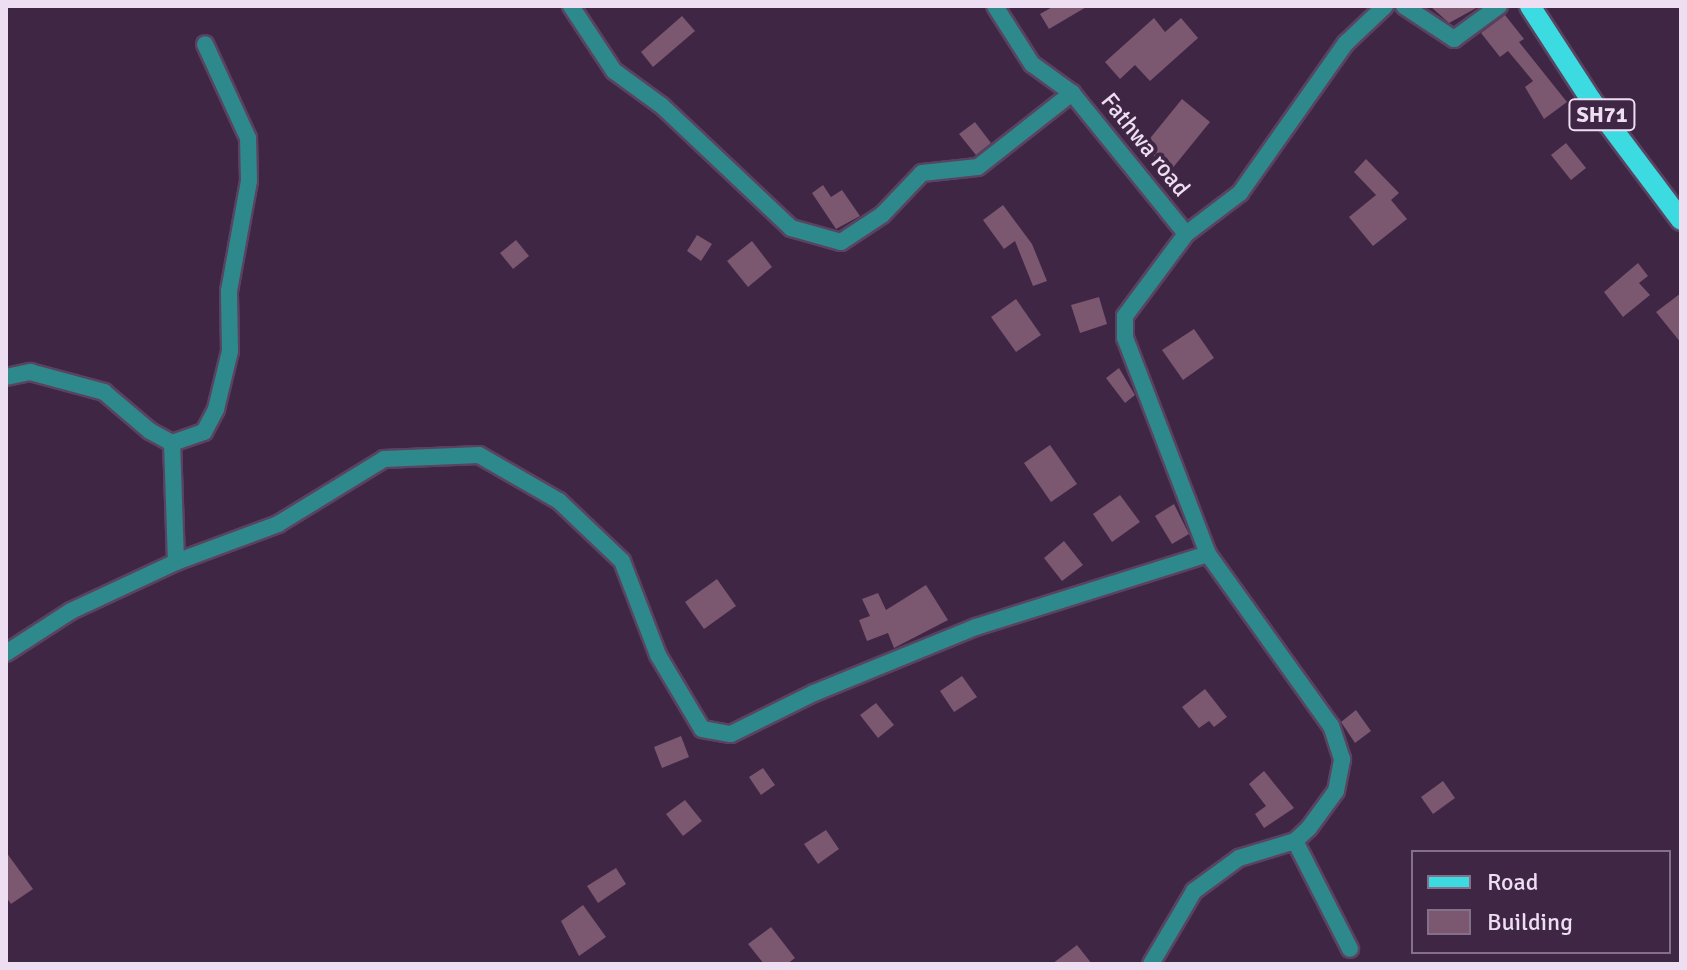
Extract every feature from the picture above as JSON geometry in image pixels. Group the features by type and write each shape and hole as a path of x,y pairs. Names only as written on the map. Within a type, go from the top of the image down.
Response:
{"main road":[{"name":"SH71","path":"1535,8 1591,100 1681,220"}],"street":[{"name":"Fathwa road","path":"571,6 614,71 662,106 791,228 841,242 882,215 922,173 978,167 1072,93 1186,234 1240,193 1346,43 1385,6"},
{"path":"995,6 1032,64 1072,93"},
{"path":"1404,6 1454,39 1499,6"},
{"path":"6,377 30,372 104,392 150,431 172,443 204,432 216,409 230,351 229,291 249,181 248,138 205,44"},
{"path":"1151,964 1194,891 1239,858 1295,841 1336,791 1342,759 1331,726 1208,554 1125,338 1125,316 1186,234"},
{"path":"172,443 176,562"},
{"path":"6,653 71,611 176,562 278,524 384,459 479,455 559,501 622,561 658,655 702,729 731,734 814,693 976,627 1208,554"},
{"path":"1295,841 1350,949"}],"building":[{"path":"1054,6 1088,6 1049,29 1040,14"},
{"path":"1430,6 1480,6 1449,23"},
{"path":"1505,15 1524,39 1519,42 1567,102 1544,119 1525,87 1533,81 1508,51 1500,57 1481,33"},
{"path":"682,16 695,31 653,67 641,52"},
{"path":"1154,18 1165,32 1181,18 1198,38 1150,81 1135,65 1120,79 1105,62"},
{"path":"1182,99 1210,122 1171,170 1143,147"},
{"path":"975,122 991,143 976,155 959,134"},
{"path":"1566,143 1586,168 1571,180 1551,155"},
{"path":"1366,159 1399,193 1391,200 1407,219 1373,246 1349,217 1376,195 1354,172"},
{"path":"823,185 831,197 842,190 860,216 836,229 812,193"},
{"path":"1003,205 1032,244 1047,281 1033,286 1015,241 1004,249 983,220"},
{"path":"697,235 712,244 701,261 687,251"},
{"path":"516,240 529,256 513,269 500,253"},
{"path":"752,241 772,267 748,287 727,261"},
{"path":"1638,263 1648,276 1639,283 1650,295 1623,317 1604,292"},
{"path":"1681,293 1681,343 1656,312"},
{"path":"1099,297 1107,324 1080,333 1071,305"},
{"path":"1016,299 1041,335 1016,352 991,317"},
{"path":"1194,329 1214,358 1183,380 1162,350"},
{"path":"1119,368 1135,395 1125,403 1106,378"},
{"path":"1050,445 1077,484 1051,502 1024,463"},
{"path":"1120,495 1140,522 1112,542 1093,514"},
{"path":"1174,504 1189,534 1172,544 1155,516"},
{"path":"1064,541 1083,565 1062,581 1044,558"},
{"path":"717,579 736,606 704,629 685,602"},
{"path":"926,585 948,620 894,648 888,633 867,641 859,620 870,616 862,599 878,593 886,610"},
{"path":"962,676 977,697 954,712 940,691"},
{"path":"1205,689 1227,717 1214,727 1209,721 1199,728 1182,707"},
{"path":"876,703 894,725 878,738 860,715"},
{"path":"1356,710 1371,731 1355,743 1341,722"},
{"path":"681,736 689,757 662,768 654,747"},
{"path":"763,768 775,785 761,795 749,777"},
{"path":"1264,771 1294,808 1264,828 1255,814 1266,806 1249,784"},
{"path":"1443,781 1455,798 1433,814 1421,797"},
{"path":"685,800 702,821 683,836 666,814"},
{"path":"826,830 839,849 818,864 804,844"},
{"path":"6,852 33,889 11,904 6,897"},
{"path":"616,868 626,884 598,903 587,886"},
{"path":"583,905 606,937 579,956 561,921"},
{"path":"771,927 795,958 787,964 764,964 748,944"},
{"path":"1077,945 1092,964 1052,964"}]}
